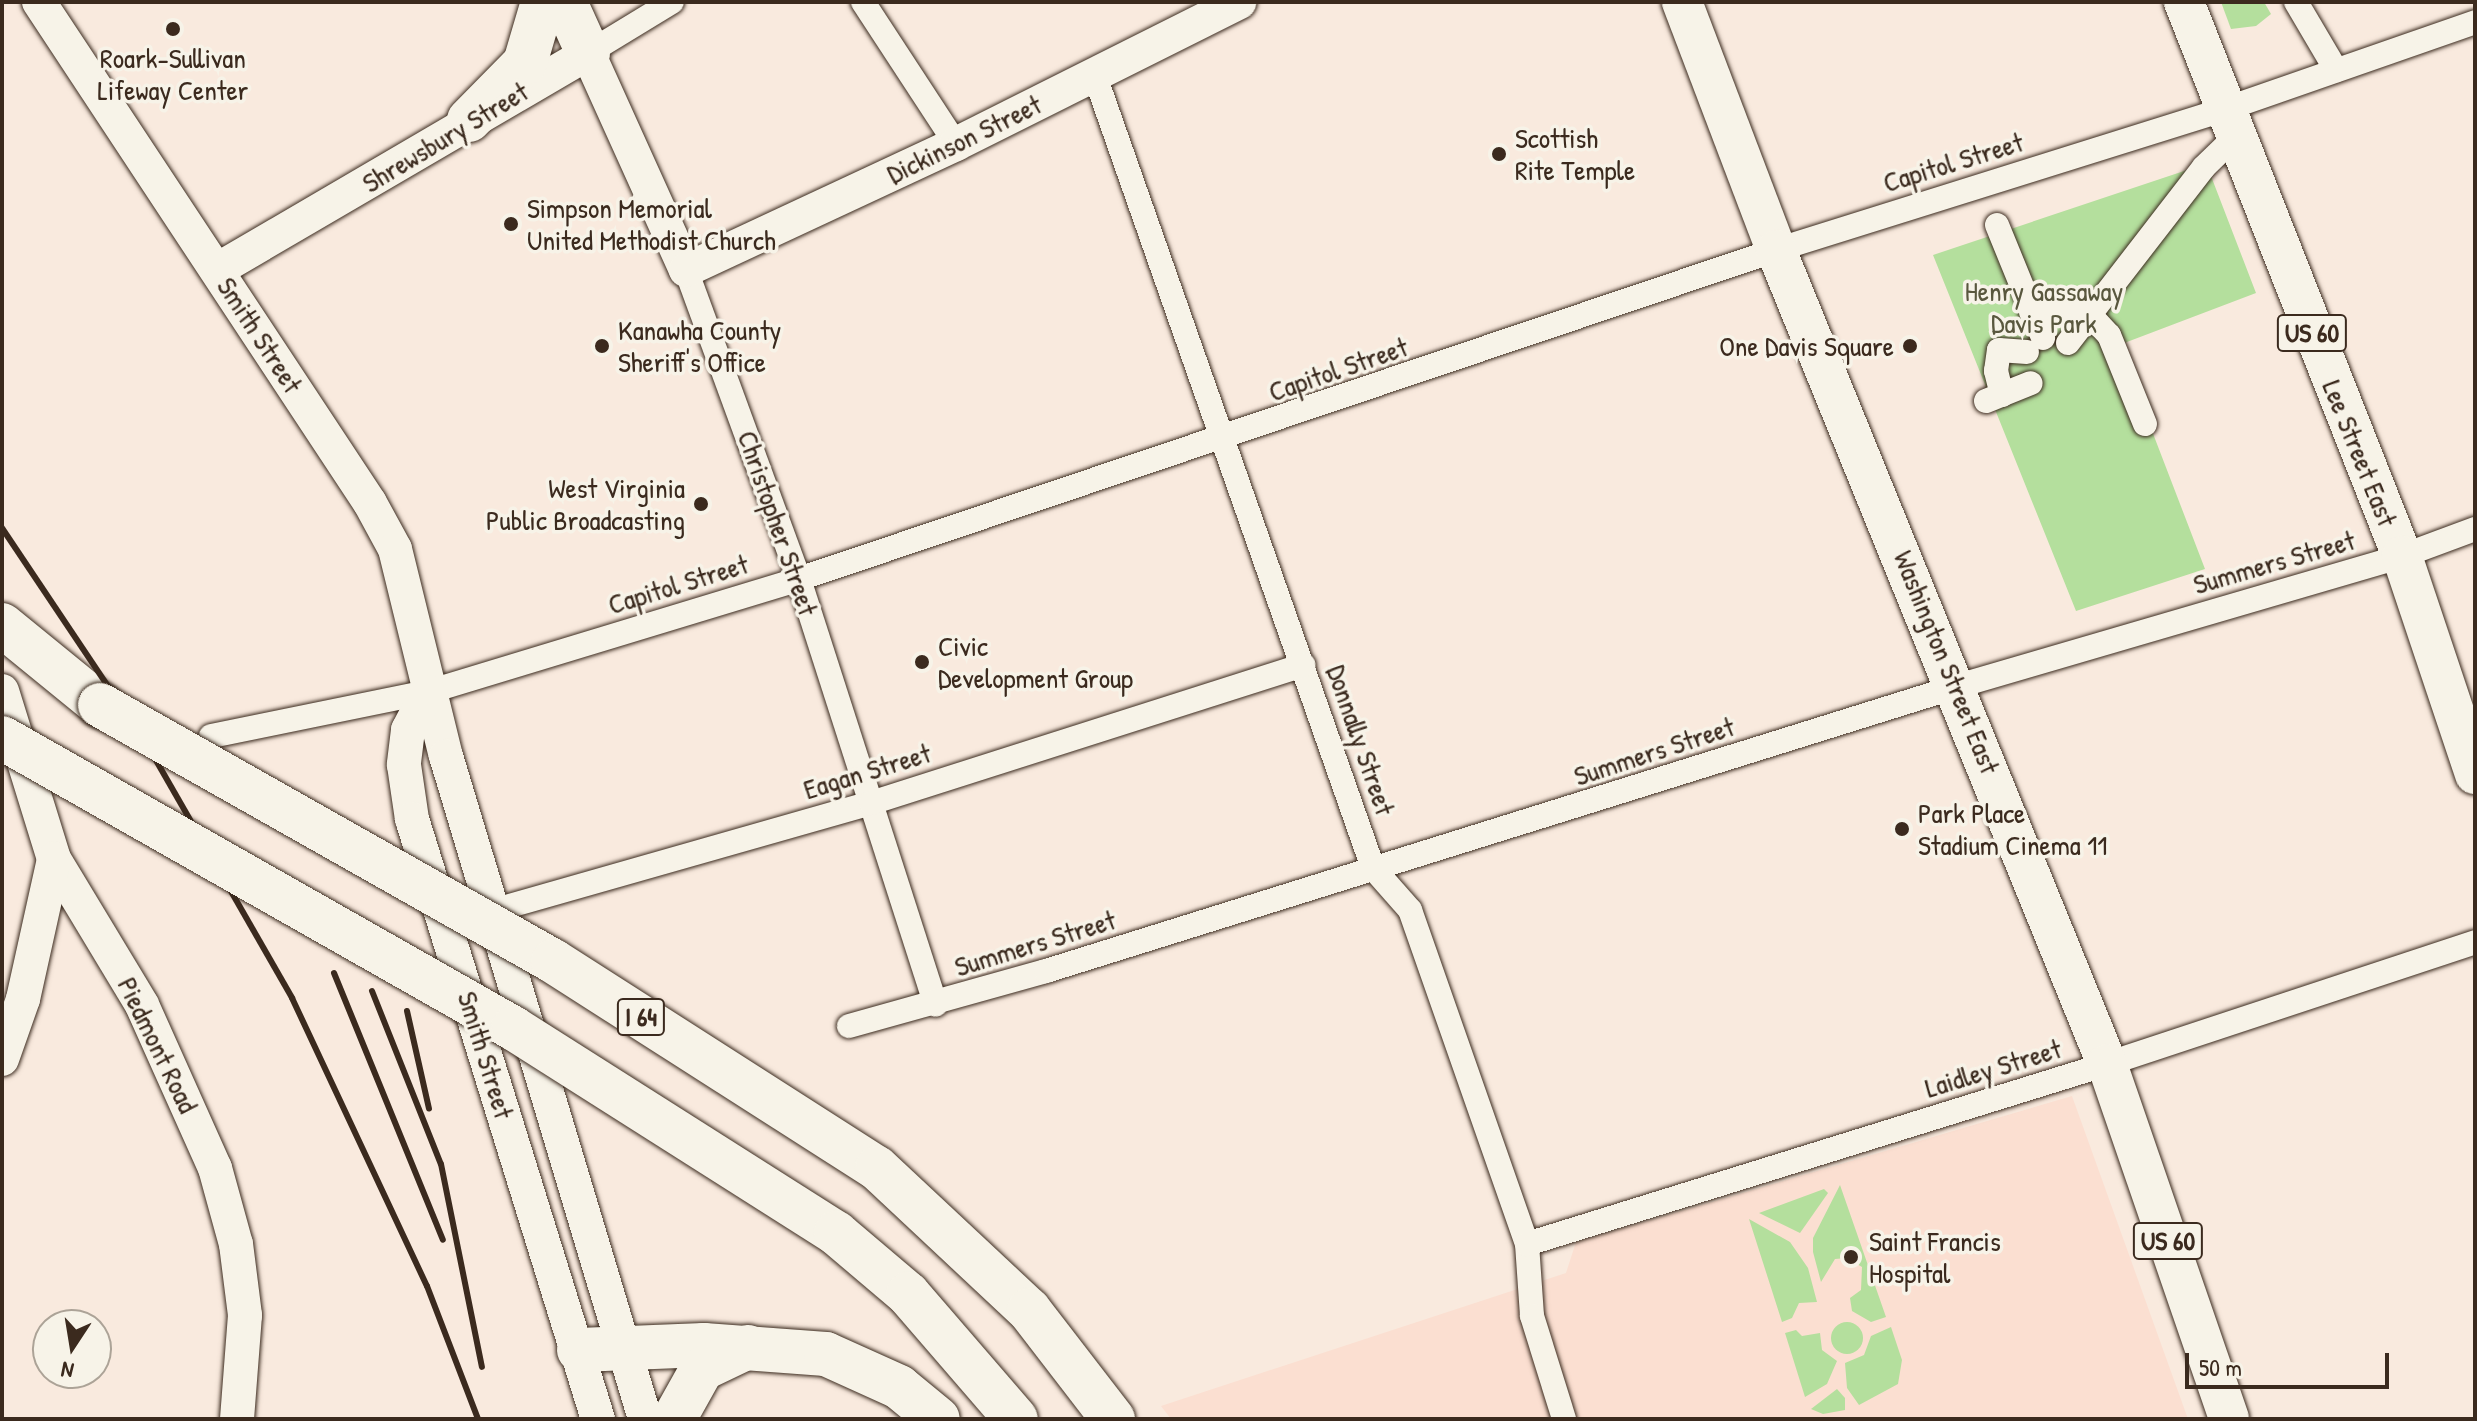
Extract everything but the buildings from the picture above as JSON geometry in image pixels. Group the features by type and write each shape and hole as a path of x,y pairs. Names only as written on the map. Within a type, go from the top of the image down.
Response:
{"highway":[{"path":"469,120 525,63 543,2"},
{"path":"565,2 588,53"},
{"path":"2,625 100,705"},
{"name":"I 64","path":"2,655 100,705 553,961 877,1168 1029,1310 1113,1419"},
{"path":"2,738 131,807 513,1028 836,1233 908,1294 1016,1419"},
{"path":"2,760 41,779 131,807"},
{"path":"579,1350 622,1345 751,1346 826,1354 864,1367 899,1387 938,1419"},
{"path":"674,1419 702,1369 751,1346"}],"main road":[{"name":"Washington Street East","path":"1682,2 1776,250 1958,686 2107,1064 2229,1419"},
{"name":"Lee Street East","path":"2184,2 2228,124 2402,556 2475,774"}],"street":[{"name":"Smith Street","path":"39,2 217,270 395,549 428,692 491,912 645,1419"},
{"name":"Shrewsbury Street","path":"217,270 672,2"},
{"path":"863,2 956,144"},
{"name":"Dickinson Street","path":"686,270 956,144 1239,2"},
{"path":"2296,2 2336,70"},
{"name":"Capitol Street","path":"211,736 428,692 799,579 1220,440 1776,250 2228,124 2336,70 2475,22"},
{"name":"Christopher Street","path":"588,53 686,270 799,579 936,1005"},
{"name":"Donnally Street","path":"1095,76 1220,440 1303,665 1373,868 1410,910 1527,1244 1532,1316 1564,1419"},
{"path":"2068,343 2204,167 2228,124"},
{"path":"1997,225 2031,312 2035,345 1999,350 1994,398 2031,383"},
{"path":"2031,312 2057,308 2089,316 2109,335 2145,424"},
{"name":"Summers Street","path":"849,1026 936,1005 1958,686 2402,556 2475,529"},
{"name":"Eagan Street","path":"445,923 871,803 1303,665"},
{"name":"Piedmont Road","path":"2,691 54,859 142,1005 215,1168 236,1244 245,1315 237,1419"},
{"name":"Smith Street","path":"428,692 408,730 404,765 412,819 598,1419"},
{"path":"2,1059 23,999 54,859"},
{"name":"Laidley Street","path":"1527,1244 2107,1064 2475,942"}],"shaded area":[{"name":"Saint Francis Hospital","path":"2072,1096 2188,1419 1171,1419 1161,1406 1566,1273 1576,1242"}],"green space":[{"path":"2221,2 2264,2 2271,14 2256,26 2231,29"},
{"name":"Henry Gassaway Davis Park","path":"2190,169 2211,176 2256,293 2119,345 2205,569 2076,611 1933,255"},
{"path":"1840,1185 1886,1317 1871,1322 1852,1311 1850,1298 1861,1290 1862,1267 1847,1258 1835,1259 1821,1282 1813,1252 1813,1238"},
{"path":"1824,1189 1828,1193 1800,1233 1759,1213"},
{"path":"1749,1219 1790,1242 1808,1268 1817,1302 1799,1303 1792,1318 1782,1322"},
{"path":"1847,1322 1859,1326 1863,1338 1859,1350 1847,1354 1835,1350 1831,1338 1835,1326"},
{"path":"1891,1327 1902,1360 1898,1384 1859,1405 1847,1388 1845,1363 1864,1355 1871,1336"},
{"path":"1796,1330 1802,1336 1820,1333 1822,1350 1837,1361 1827,1384 1805,1397 1785,1333"},
{"path":"1837,1389 1845,1398 1845,1410 1823,1414 1811,1409"}],"railway":[{"path":"2,528 149,748 292,998 427,1286 478,1419"},
{"path":"334,973 443,1240"},
{"path":"372,991 441,1164 482,1367"},
{"path":"407,1011 429,1109"}],"place":[{"name":"Roark-Sullivan Lifeway Center","path":"173,29"},
{"name":"Scottish Rite Temple","path":"1499,154"},
{"name":"Simpson Memorial United Methodist Church","path":"511,224"},
{"name":"Kanawha County Sheriff's Office","path":"602,346"},
{"name":"One Davis Square","path":"1910,346"},
{"name":"West Virginia Public Broadcasting","path":"701,504"},
{"name":"Civic Development Group","path":"922,662"},
{"name":"Park Place Stadium Cinema 11","path":"1902,829"},
{"name":"Saint Francis Hospital","path":"1851,1257"}]}
